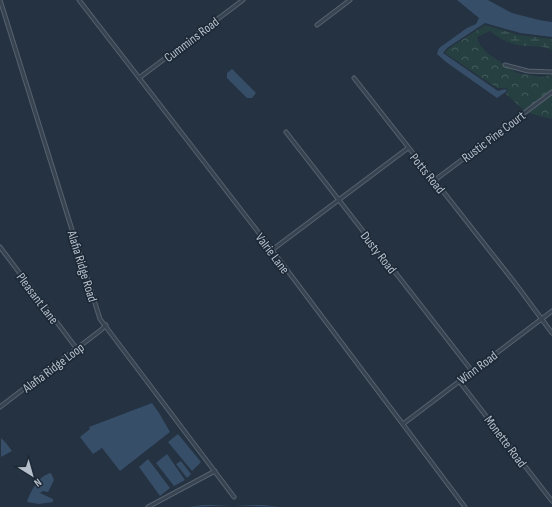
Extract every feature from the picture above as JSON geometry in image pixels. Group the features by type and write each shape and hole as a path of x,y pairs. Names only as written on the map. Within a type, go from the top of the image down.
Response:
{"street":[{"name":"Alafia Ridge Road","path":"0,0 100,319 234,497"},
{"name":"Valrie Lane","path":"79,0 272,250 465,507"},
{"name":"Cummins Road","path":"139,78 243,0"},
{"path":"317,25 350,0"},
{"path":"505,65 528,71 552,72"},
{"path":"354,78 408,148"},
{"name":"Rustic Pine Court","path":"435,180 552,92"},
{"name":"Dusty Road","path":"286,132 472,371"},
{"name":"Potts Road","path":"272,250 408,148 435,180 552,333"},
{"name":"Pleasant Lane","path":"0,247 77,349"},
{"name":"Winn Road","path":"403,424 552,311"},
{"name":"Alafia Ridge Loop","path":"0,407 77,349 106,325"},
{"name":"Monette Road","path":"459,381 552,502"},
{"path":"148,507 215,471"}],"green space":[{"path":"485,25 490,31 477,37 480,45 487,53 517,73 542,77 552,75 552,119 526,111 506,94 508,91 506,88 497,88 445,53 448,49"},
{"path":"485,25 519,35 552,39 552,50 548,48 519,45 507,42 492,33"}],"water":[{"path":"457,0 488,0 512,13 552,22 552,37 520,33 485,23 447,48 443,53 498,91 505,89 507,91 497,98 437,54 439,48 467,28 476,24 479,18"},
{"path":"232,69 256,93 252,98 247,98 227,78 227,73"},
{"path":"152,403 170,432 120,471 102,448 93,454 80,437 90,429 89,427"},
{"path":"178,434 201,462 192,471 168,442"},
{"path":"1,438 12,451 1,457"},
{"path":"167,454 185,480 174,486 156,463"},
{"path":"148,459 170,488 160,496 139,467"},
{"path":"181,461 191,474 187,478 176,464"},
{"path":"51,473 54,480 48,492 43,491 40,493 53,499 53,502 39,504 27,502 39,480"},
{"path":"202,505 233,505 188,507"},
{"path":"233,505 263,505 280,507"}]}
